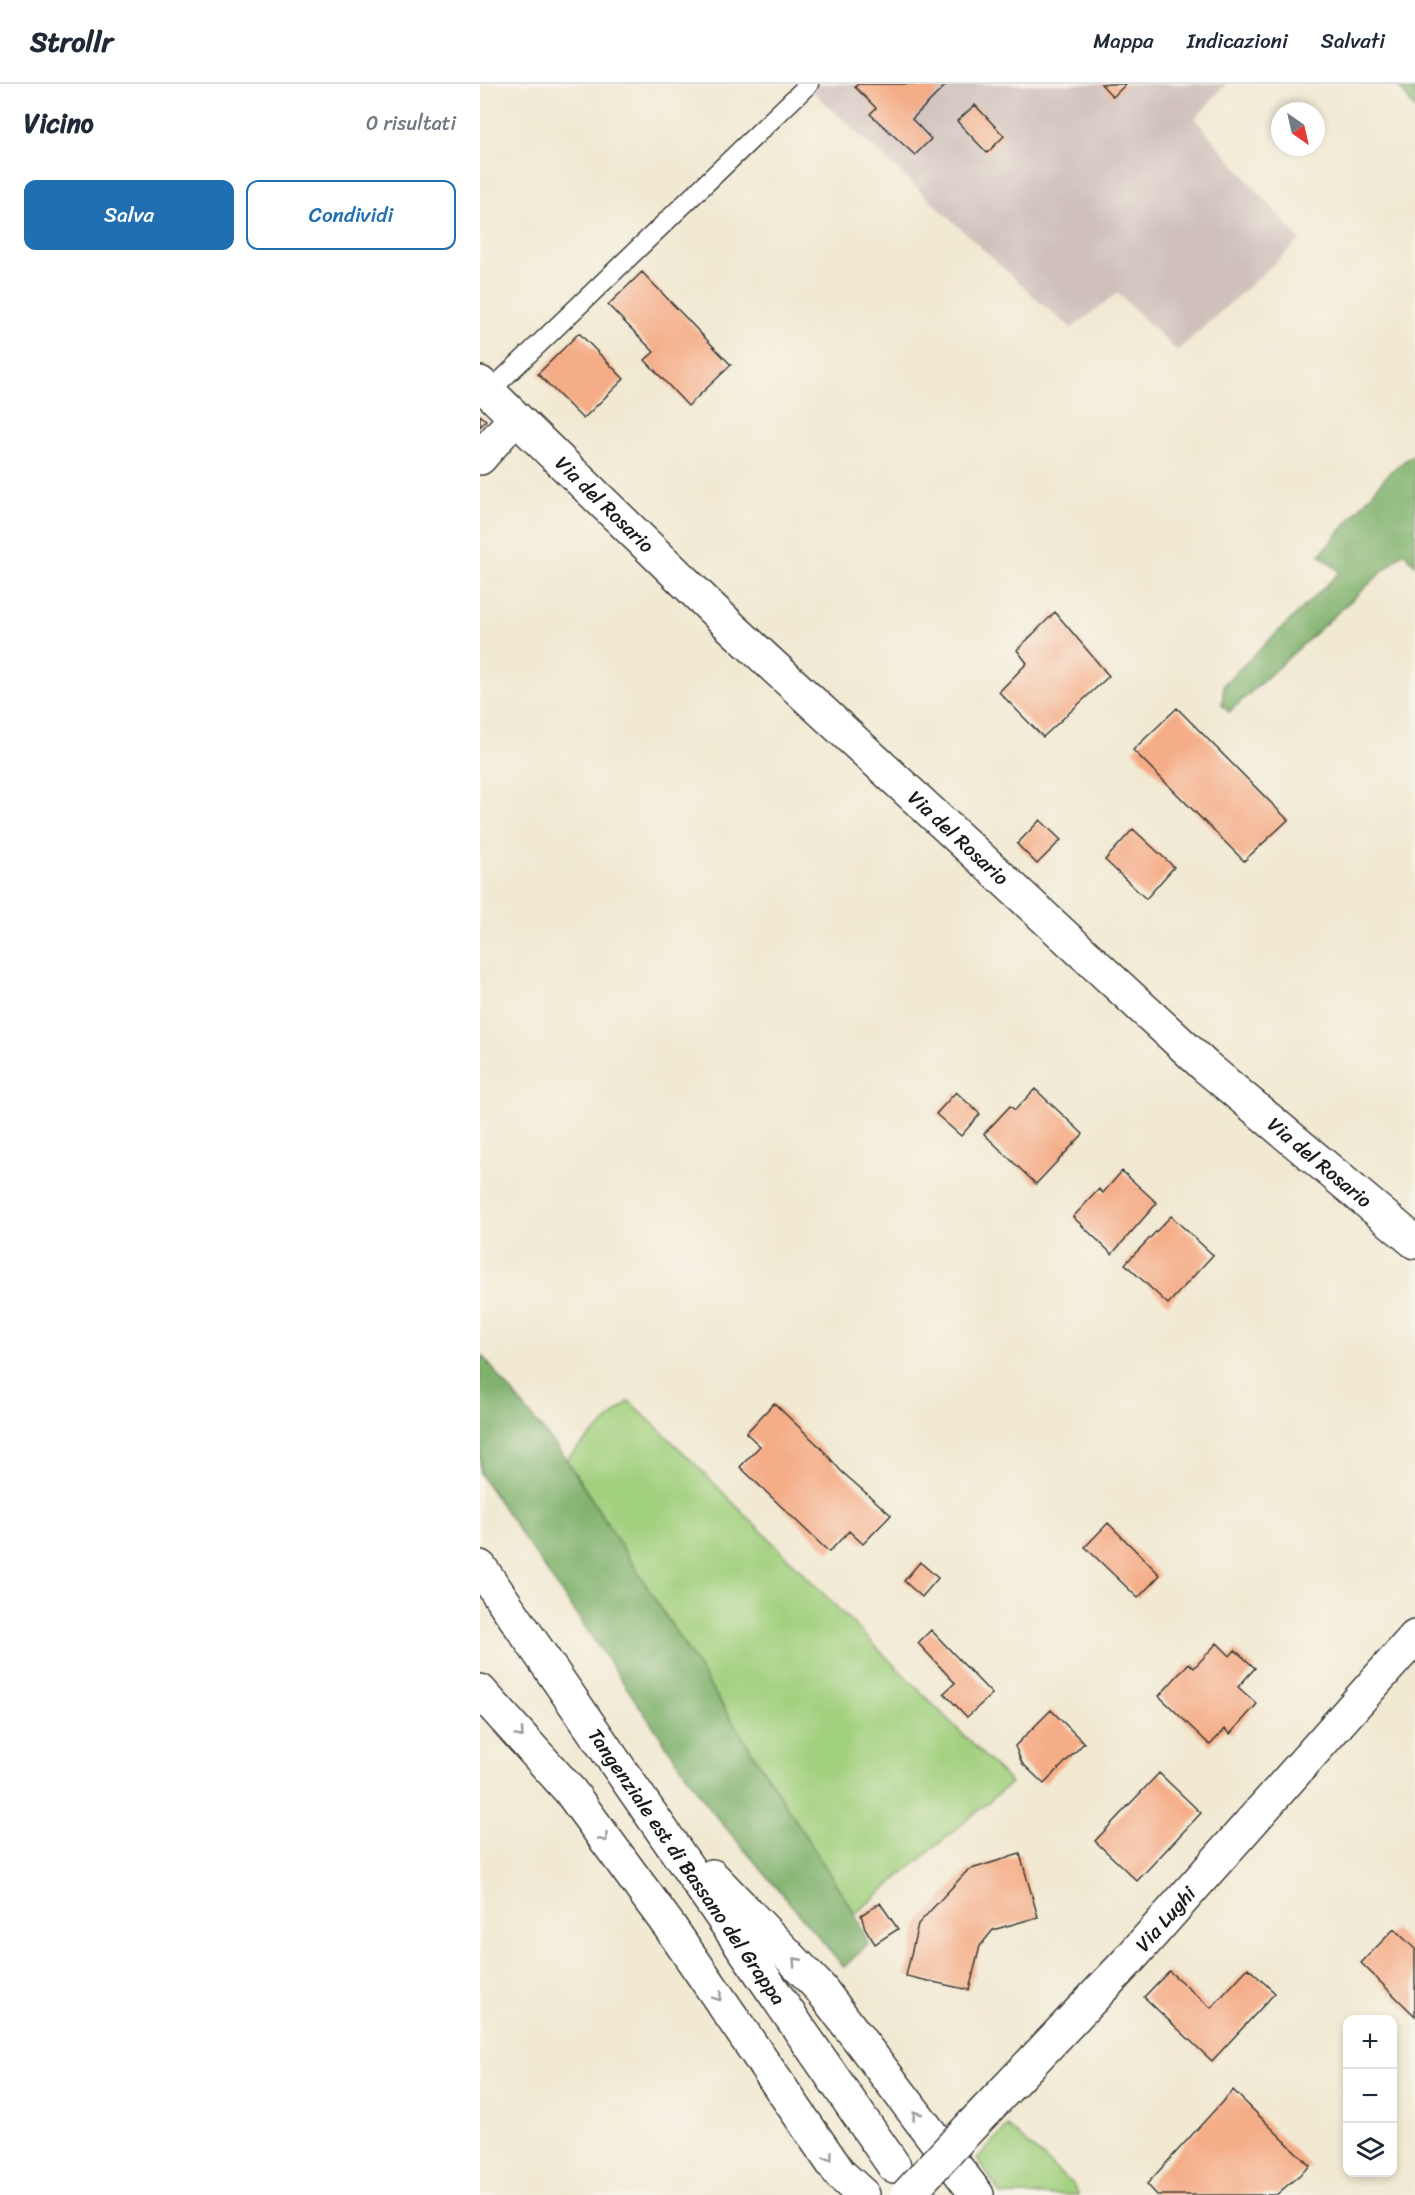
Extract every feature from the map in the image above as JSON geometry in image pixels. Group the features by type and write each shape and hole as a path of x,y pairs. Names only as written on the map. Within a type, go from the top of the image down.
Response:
{"main road":[{"name":"Via del Rosario","path":"485,388 730,626 1205,1066 1415,1242"},
{"path":"480,458 515,418"},
{"name":"Tangenziale est di Bassano del Grappa","path":"480,1567 901,2180"},
{"name":"Via Lughi","path":"901,2180 971,2126 1128,1961 1415,1637"},
{"path":"480,1691 570,1791 670,1928 840,2174 863,2195"},
{"path":"652,1817 820,1988 977,2195"}],"lane":[{"path":"485,388 809,84"}],"shaded area":[{"path":"805,84 1226,84 1195,119 1300,240 1177,351 1117,293 1072,328 1044,306"}],"green space":[{"path":"1397,84 1415,84 1415,109"},
{"path":"1415,453 1415,565 1404,552 1229,712 1222,705 1224,684 1340,572 1320,555 1390,472"},
{"path":"480,1353 566,1459 855,1914 868,1944 844,1967 710,1809 480,1474"},
{"path":"629,1401 685,1454 1011,1783 855,1914 566,1459"},
{"path":"1008,2126 1072,2184 1079,2195 1002,2195 977,2159"}],"building":[{"path":"858,84 947,84 912,119 931,139 915,155 870,114 876,108 855,87"},
{"path":"1101,84 1126,84 1113,97"},
{"path":"975,105 1004,136 987,153 957,121"},
{"path":"642,272 731,365 688,406 645,360 654,352 608,305"},
{"path":"579,333 624,379 583,419 538,374"},
{"path":"480,415 486,420 480,427"},
{"path":"1055,612 1109,676 1043,737 999,692 1027,663 1017,650"},
{"path":"1177,708 1288,820 1244,861 1133,750"},
{"path":"1040,820 1061,840 1037,864 1017,844"},
{"path":"1133,829 1174,867 1146,899 1105,860"},
{"path":"1035,1089 1083,1134 1036,1184 984,1134 1010,1106 1015,1110"},
{"path":"956,1092 980,1114 961,1136 936,1114"},
{"path":"1122,1171 1157,1203 1112,1254 1073,1217 1099,1189 1103,1193"},
{"path":"1171,1216 1213,1255 1168,1304 1125,1264"},
{"path":"774,1403 821,1448 841,1471 891,1515 863,1544 849,1531 829,1552 740,1467 760,1446 746,1433"},
{"path":"1108,1523 1160,1575 1138,1598 1085,1547"},
{"path":"920,1562 938,1578 922,1597 904,1581"},
{"path":"931,1630 992,1694 967,1717 944,1693 955,1683 918,1643"},
{"path":"1217,1643 1230,1656 1235,1650 1255,1668 1238,1687 1257,1704 1230,1734 1225,1729 1210,1745 1159,1696 1189,1663 1194,1668"},
{"path":"1051,1710 1084,1743 1044,1784 1022,1763 1015,1746"},
{"path":"1159,1773 1201,1813 1137,1881 1095,1841"},
{"path":"1020,1854 1038,1917 993,1930 980,1946 969,1990 906,1976 918,1924 968,1870"},
{"path":"880,1903 898,1929 875,1944 865,1928 861,1915"},
{"path":"1394,1929 1415,1949 1415,2016 1361,1963"},
{"path":"1248,1968 1275,1993 1212,2061 1144,1997 1169,1971 1211,2008"},
{"path":"1233,2090 1310,2166 1276,2195 1157,2195 1147,2184"}]}
